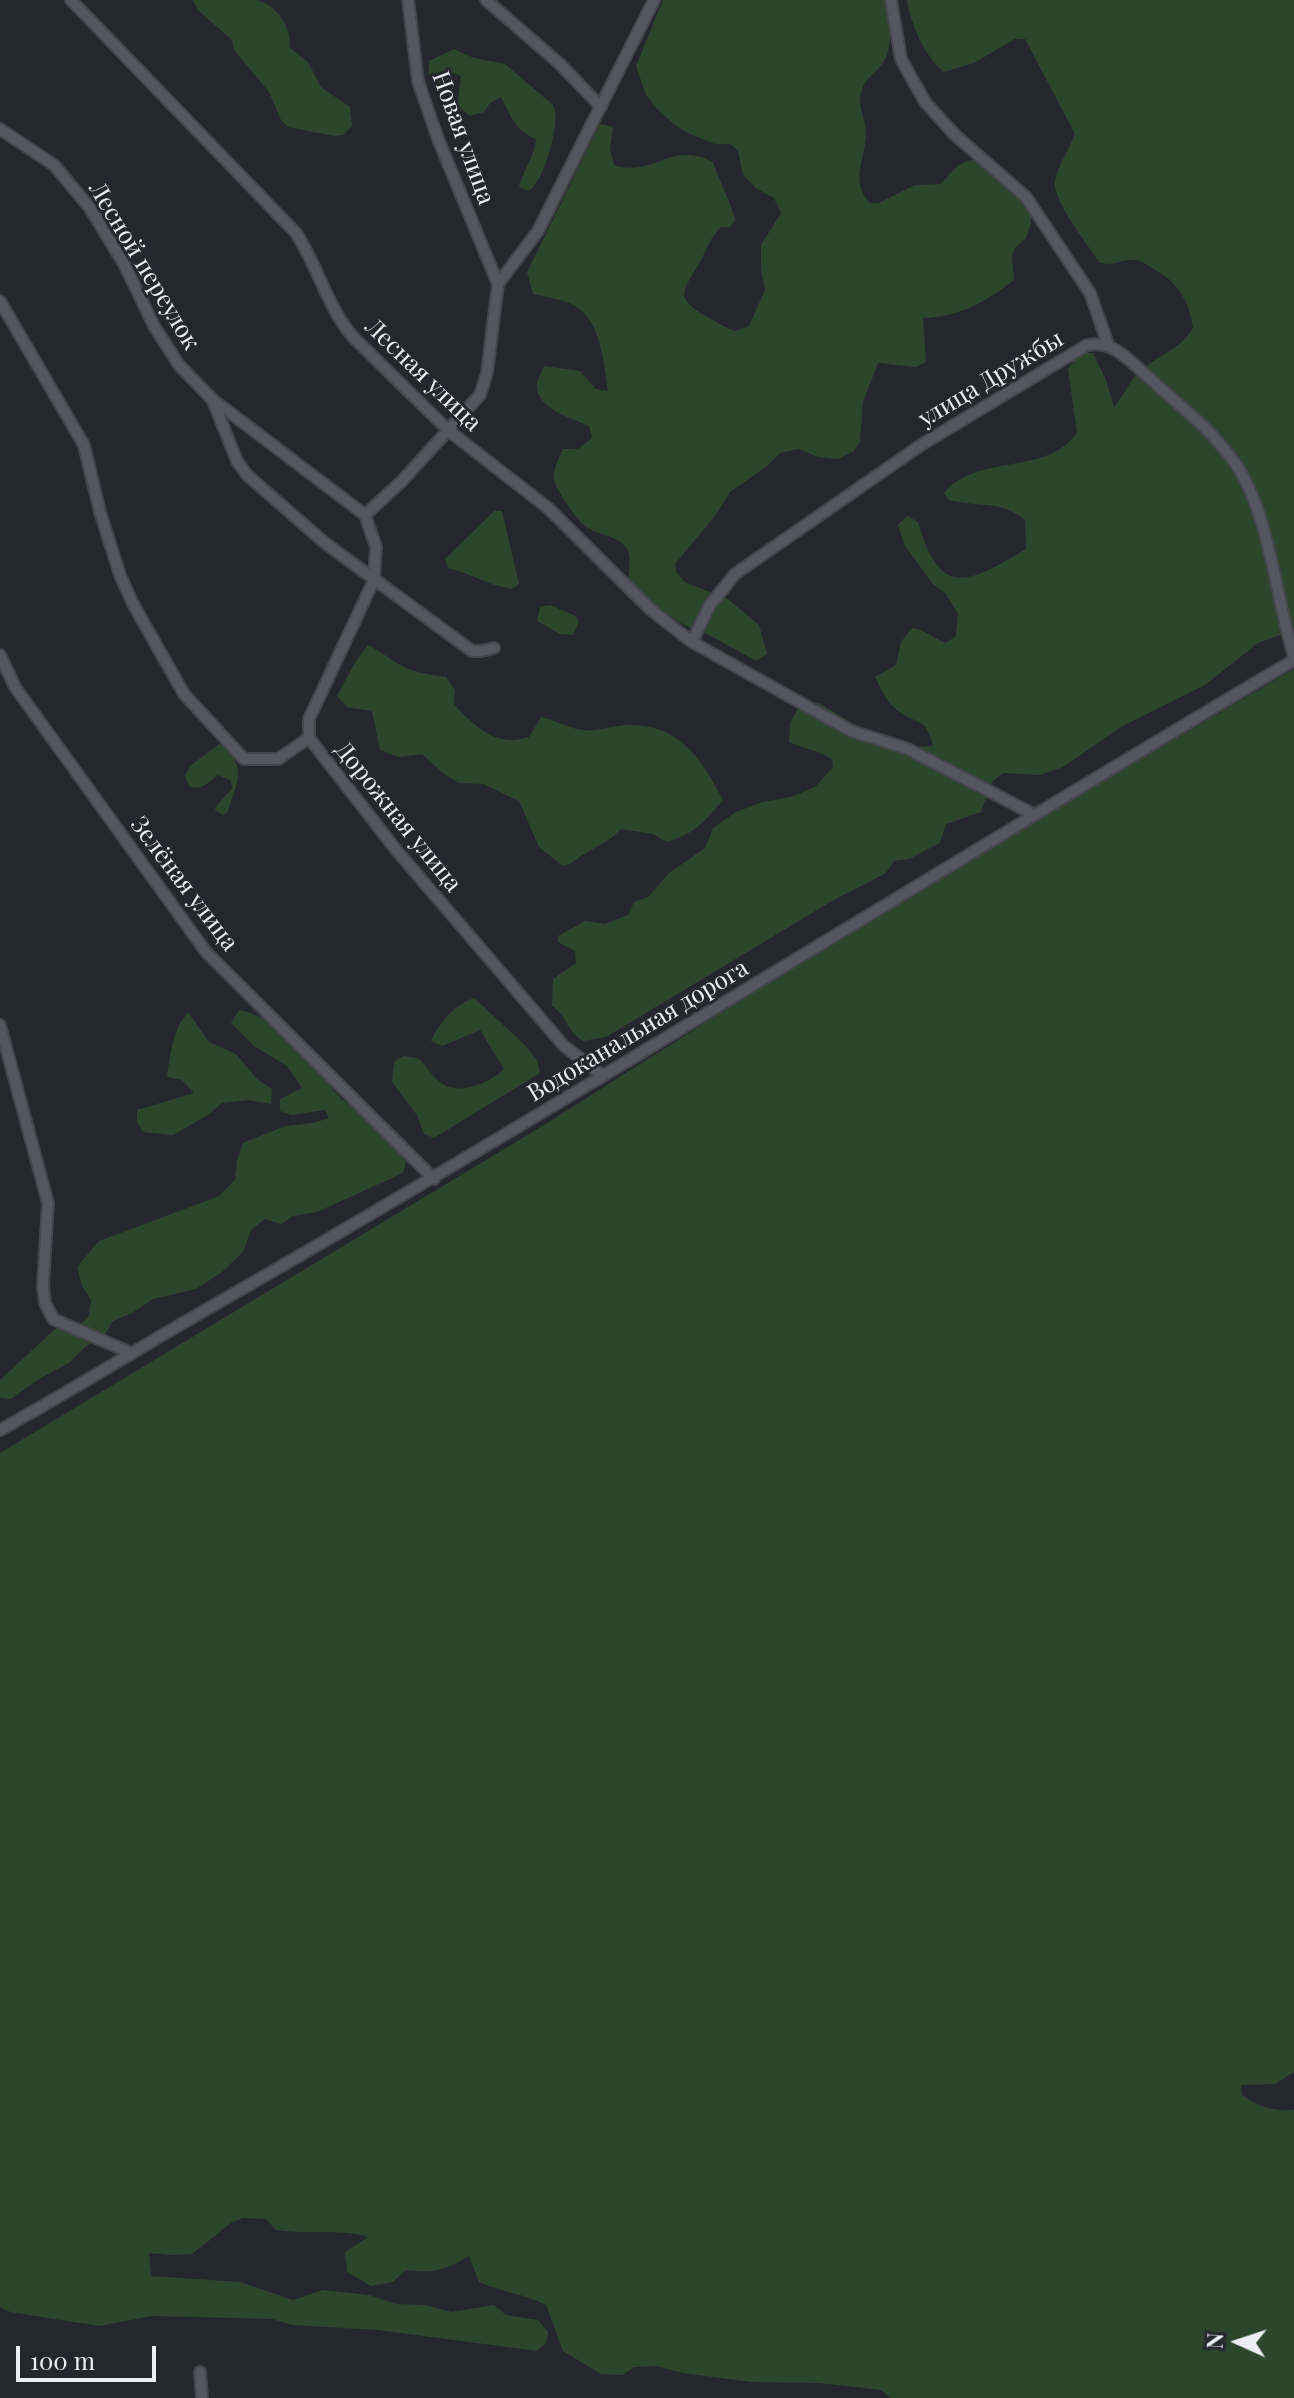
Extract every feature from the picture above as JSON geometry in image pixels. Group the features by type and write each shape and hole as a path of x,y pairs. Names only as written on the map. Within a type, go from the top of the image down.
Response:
{"street":[{"name":"Лесная улица","path":"71,0 296,233 311,256 339,321 449,431 548,508 651,610 692,642 851,731 908,749 1033,814"},
{"name":"Новая улица","path":"408,0 418,81 438,139 498,284"},
{"path":"486,0 561,65 601,107"},
{"path":"365,515 449,431 480,395 485,384 498,284 538,231 654,0"},
{"path":"891,0 901,59 925,102 955,135 1026,197 1090,293 1108,344 1204,426 1235,464 1259,513 1294,658"},
{"name":"Лесной переулок","path":"0,129 54,165 90,208 124,264 154,326 179,365 212,399 365,515"},
{"path":"1,304 84,445 120,575 184,694 244,759 278,759 309,738"},
{"name":"улица Дружбы","path":"692,642 710,605 735,574 921,445 1087,345 1108,344"},
{"path":"212,399 237,461 247,475 325,543 472,651 494,648"},
{"name":"Дорожная улица","path":"365,515 376,547 374,580 309,719 309,738 397,851 564,1046 603,1076"},
{"name":"Зелёная улица","path":"0,655 15,687 206,952 434,1179"},
{"name":"Водоканальная дорога","path":"0,1430 434,1179 1294,658"},
{"path":"0,1025 48,1203 43,1286 48,1312 53,1319 131,1353"},
{"path":"200,2372 202,2398"}],"green space":[{"path":"193,0 257,0 271,7 286,25 290,48 308,62 321,87 350,107 352,126 343,135 334,136 288,127 281,120 269,92 234,50 232,40 198,10"},
{"path":"663,0 890,0 891,31 887,55 864,85 860,96 866,133 860,169 864,195 870,203 879,203 915,185 941,184 960,165 975,160 1013,187 1031,208 1031,224 1026,238 1015,248 1012,256 1014,280 972,307 948,315 923,318 926,362 916,367 878,363 863,402 860,442 854,451 838,459 818,457 799,449 780,453 766,467 730,492 715,516 675,564 677,573 685,582 729,600 759,625 767,654 756,661 682,624 629,588 630,558 625,546 581,523 555,484 555,467 563,449 578,449 592,438 589,426 548,406 538,393 537,384 544,366 580,371 596,389 608,391 603,356 591,322 575,306 533,294 527,272 600,124 613,127 610,149 614,165 641,167 685,155 713,162 735,220 730,227 721,227 712,239 687,285 685,297 688,303 735,331 749,326 765,290 761,245 781,213 774,198 757,189 743,175 738,151 730,144 715,144 690,134 658,110 646,95 636,66"},
{"path":"907,0 1294,0 1294,630 1258,643 1205,685 1121,727 1063,767 1040,775 1003,773 992,782 981,812 946,824 940,843 909,859 894,861 886,873 832,901 606,1037 583,1041 552,1006 553,979 576,963 575,951 558,942 558,936 585,921 605,924 628,915 634,902 648,897 669,873 705,848 713,828 736,812 815,787 833,767 832,759 789,742 790,723 799,707 819,703 875,737 899,739 913,747 933,746 924,726 894,708 875,677 896,665 901,642 912,628 946,643 956,636 958,614 946,594 932,583 905,546 898,525 907,516 918,522 936,564 947,574 959,578 988,570 1026,549 1025,520 1016,513 998,507 949,500 944,493 958,480 975,473 1030,461 1064,447 1077,433 1068,369 1079,353 1093,353 1114,407 1139,371 1175,347 1193,328 1185,300 1169,279 1138,260 1108,264 1099,262 1064,209 1058,198 1055,180 1075,134 1025,39 1015,39 974,63 944,72 920,40"},
{"path":"454,49 474,58 505,64 553,105 555,124 550,150 540,176 529,191 519,187 536,139 518,127 501,97 490,103 484,112 470,116 457,106 461,76 453,73 447,83 434,83 429,75 429,61"},
{"path":"494,511 502,511 519,584 512,589 448,568 445,559"},
{"path":"550,605 576,616 579,622 573,635 560,634 537,621 540,607"},
{"path":"368,645 407,668 446,677 455,690 454,704 487,733 507,740 529,737 541,717 582,730 626,725 660,730 674,737 697,757 723,800 699,826 677,839 667,842 653,834 621,829 607,841 563,866 539,847 519,801 483,784 459,783 422,754 399,757 380,750 372,711 347,707 337,696"},
{"path":"1294,669 1294,2072 1275,2084 1241,2085 1242,2095 1254,2103 1273,2109 1294,2110 1294,2398 891,2398 881,2390 819,2383 752,2382 682,2373 656,2366 634,2367 623,2375 601,2374 563,2351 546,2305 479,2282 469,2256 439,2270 406,2270 393,2282 371,2286 347,2272 345,2252 368,2237 276,2230 266,2219 243,2218 231,2223 192,2254 149,2253 151,2276 240,2282 293,2300 323,2290 369,2295 396,2304 426,2305 451,2312 494,2305 506,2315 538,2320 548,2332 546,2343 537,2351 378,2330 292,2325 273,2319 152,2316 99,2326 10,2312 0,2307 0,1453 544,1125 864,922"},
{"path":"219,744 226,746 238,771 228,812 223,815 215,810 233,788 230,780 218,775 198,788 189,786 185,776 190,766"},
{"path":"474,998 523,1043 537,1060 540,1073 434,1138 424,1134 417,1115 392,1082 394,1062 403,1056 418,1058 440,1082 456,1088 474,1086 498,1074 504,1069 480,1030 442,1046 431,1041 448,1015"},
{"path":"239,1010 270,1023 296,1045 340,1097 369,1120 406,1162 403,1173 317,1212 293,1216 281,1224 265,1219 251,1230 243,1252 222,1272 196,1289 153,1299 113,1321 105,1334 85,1347 69,1363 11,1399 0,1398 0,1380 55,1329 79,1326 89,1316 91,1300 82,1286 77,1267 99,1241 219,1196 235,1180 243,1143 285,1126 329,1118 325,1110 292,1115 280,1111 280,1099 302,1088 287,1066 254,1046 231,1023"},
{"path":"188,1012 209,1042 236,1054 257,1079 272,1089 271,1104 248,1100 222,1103 173,1135 143,1132 137,1122 137,1110 194,1093 182,1080 167,1077 176,1034"}]}
